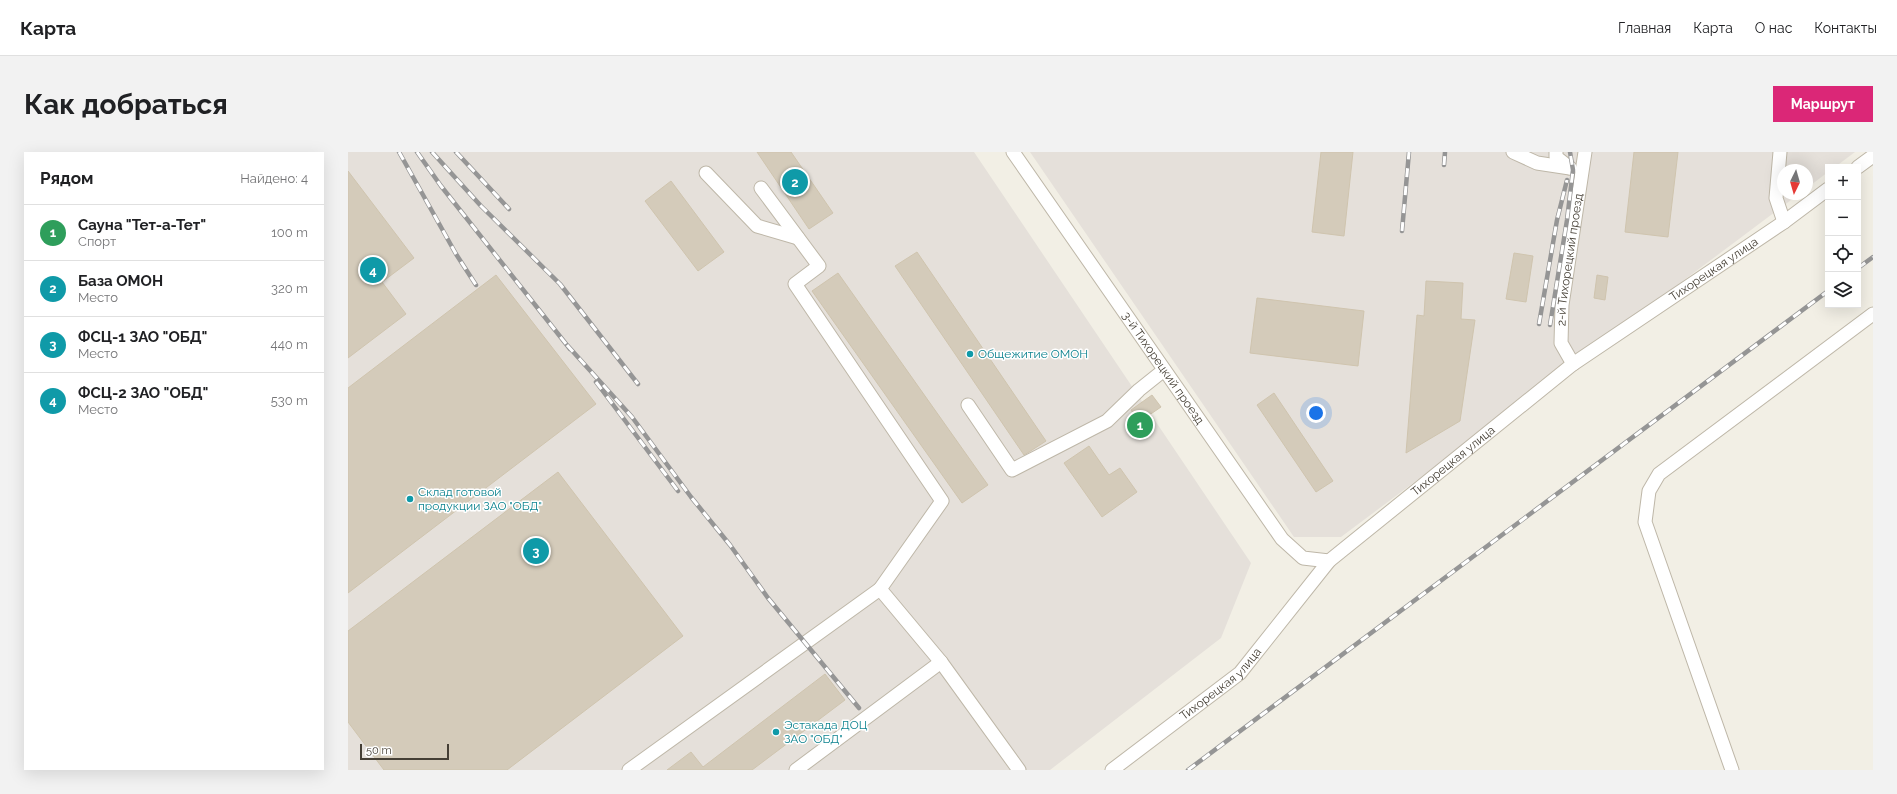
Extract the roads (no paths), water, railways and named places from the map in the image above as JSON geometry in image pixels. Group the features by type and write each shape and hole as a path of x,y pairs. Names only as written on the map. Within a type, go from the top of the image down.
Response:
{"street":[{"name":"3-й Тихорецкий проезд","path":"1013,152 1282,539 1303,558 1329,561"},
{"path":"1513,152 1537,163 1570,168"},
{"path":"1556,152 1556,157 1581,176"},
{"name":"2-й Тихорецкий проезд","path":"1574,364 1561,343 1562,305 1584,152"},
{"path":"1780,152 1776,198 1784,222"},
{"path":"1861,165 1873,156"},
{"path":"706,173 757,226 798,238"},
{"path":"629,770 880,589 942,501 795,284 819,266 761,188"},
{"name":"Тихорецкая улица","path":"1112,770 1240,673 1329,561 1574,364 1784,222 1825,191"},
{"path":"1732,770 1645,522 1649,491 1659,474 1873,314"},
{"path":"968,405 1012,470 1106,421 1139,390 1164,370"},
{"path":"880,589 941,662 1019,770"},
{"path":"796,770 941,662"}],"railway":[{"path":"399,152 456,254 476,285"},
{"path":"417,152 441,186 570,349"},
{"path":"432,152 481,206 560,284 638,384"},
{"path":"456,152 509,209"},
{"path":"1402,231 1409,152"},
{"path":"1444,165 1445,152"},
{"path":"1550,325 1567,220 1573,170 1570,152"},
{"path":"1539,324 1557,220 1567,180"},
{"path":"1861,266 1873,257"},
{"path":"1188,770 1825,293"},
{"path":"567,345 632,417 691,497 730,545 768,598 859,708"},
{"path":"596,382 678,491"}],"place":[{"name":"База ОМОН","path":"795,182"},
{"name":"ФСЦ-2 ЗАО \"ОБД\"","path":"373,270"},
{"name":"Общежитие ОМОН","path":"970,354"},
{"name":"Сауна \"Тет-а-Тет\"","path":"1140,425"},
{"name":"Склад готовой продукции ЗАО \"ОБД\"","path":"410,499"},
{"name":"ФСЦ-1 ЗАО \"ОБД\"","path":"536,551"},
{"name":"Эстакада ДОЦ ЗАО \"ОБД\"","path":"776,732"}]}
